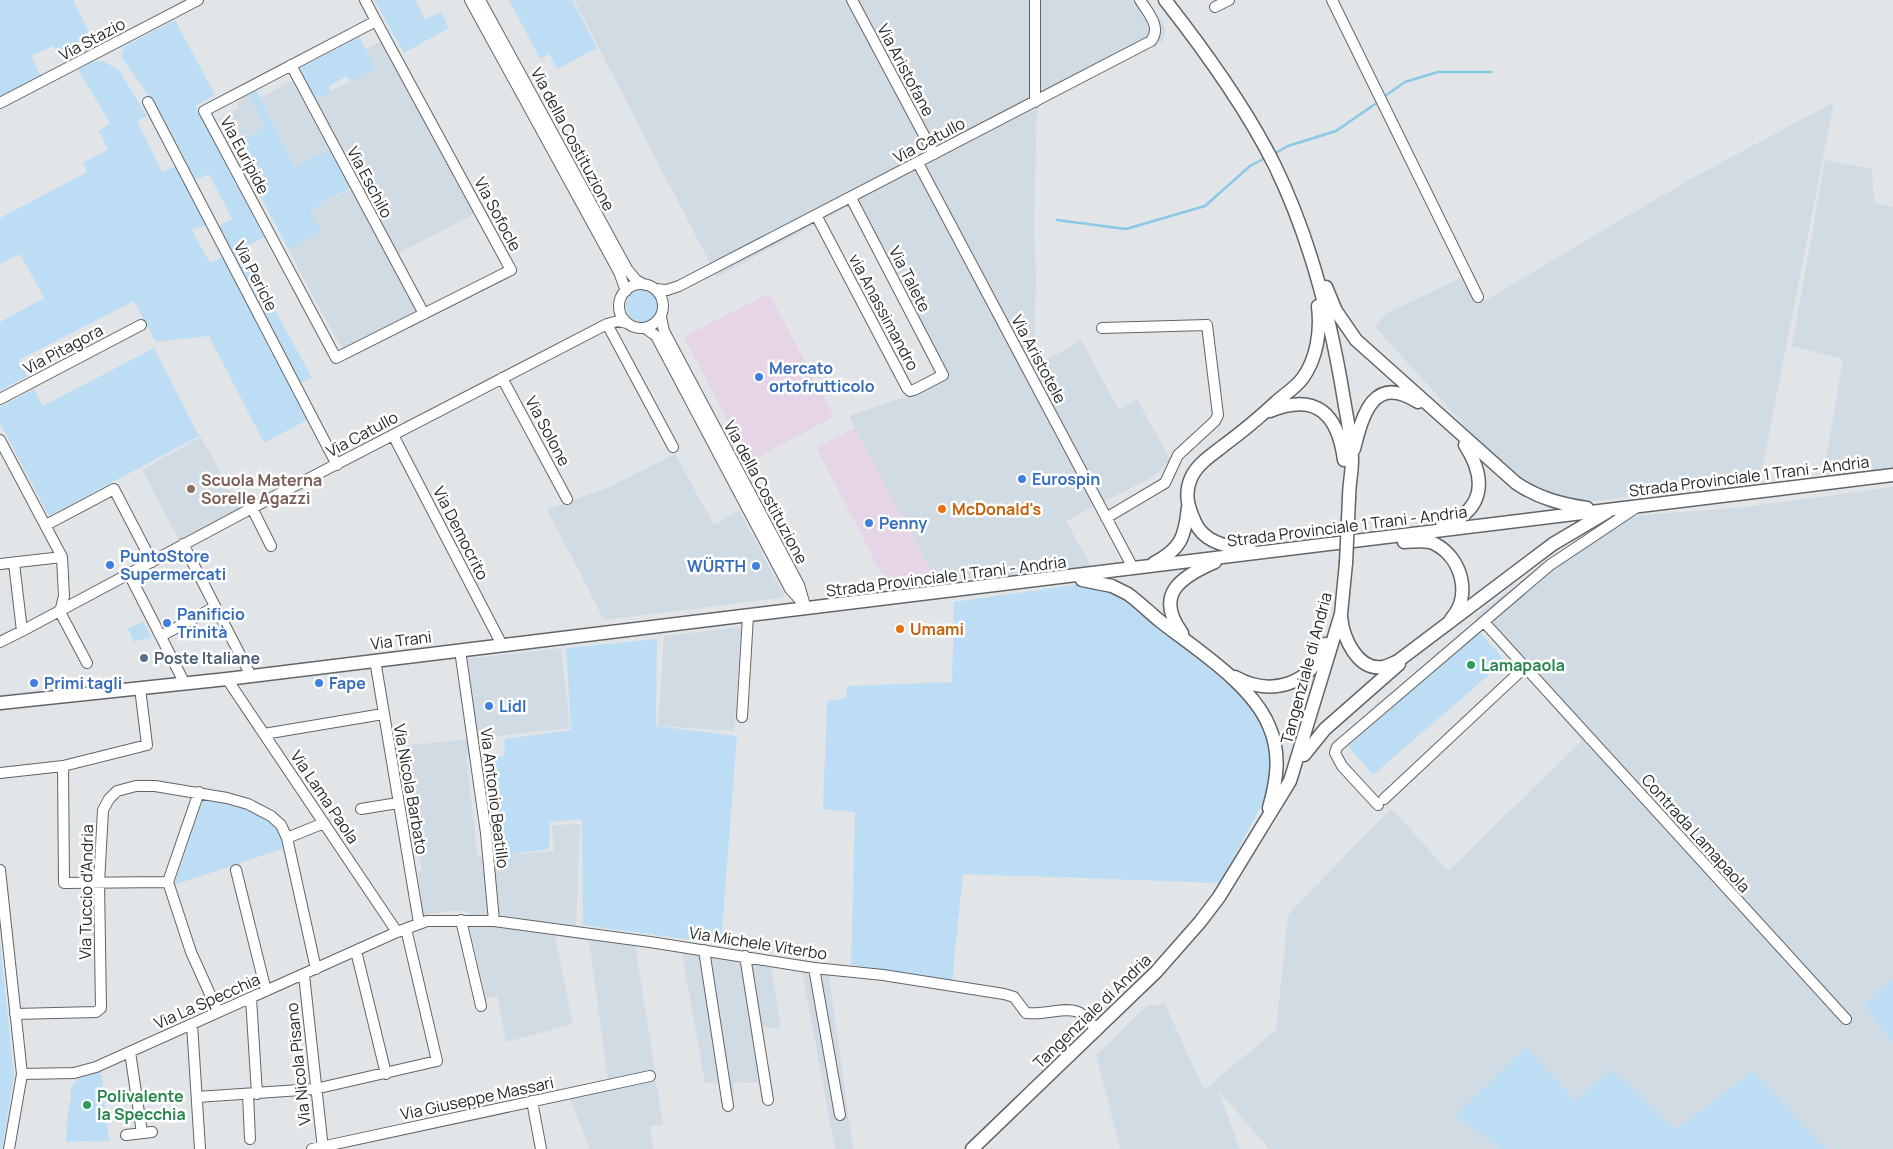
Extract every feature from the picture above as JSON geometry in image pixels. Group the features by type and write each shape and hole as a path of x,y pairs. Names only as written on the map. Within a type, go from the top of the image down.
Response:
{"main road":[{"name":"Tangenziale di Andria","path":"1165,0 1183,22"},
{"name":"Tangenziale di Andria","path":"972,1149 1156,972 1200,922 1255,840 1290,781 1341,614 1345,588 1352,459 1339,370 1310,254 1266,148 1170,0"},
{"path":"1310,254 1321,270 1329,296 1344,324 1373,357 1457,432 1516,483 1532,493 1553,502 1606,510"},
{"path":"1288,550 1236,548 1207,538 1197,528 1188,507 1186,495 1190,479 1196,470 1266,413 1301,380 1313,357 1319,330 1314,271"},
{"path":"1352,459 1361,421 1366,409 1374,398 1388,392 1396,393 1411,398 1433,411"},
{"path":"1266,413 1296,403 1313,406 1325,412 1338,435 1349,491"},
{"path":"1420,533 1457,520 1474,502 1479,489 1478,468 1457,432"},
{"name":"Strada Provinciale 1 Trani - Andria","path":"804,606 1226,558 1893,475"},
{"path":"1139,568 1166,556 1177,546 1186,528 1188,507"},
{"path":"1341,614 1347,641 1357,656 1369,665 1382,667 1398,661 1438,633 1553,544 1606,510"},
{"path":"1371,540 1434,543 1457,564 1462,580 1462,598 1456,613 1438,633"},
{"path":"1188,641 1171,615 1170,600 1174,590 1188,575 1226,558"},
{"path":"1065,577 1094,581 1120,589 1224,671 1258,706 1269,725 1275,745 1278,769 1274,791 1264,824 1255,840"},
{"path":"1224,671 1245,683 1266,688 1282,686 1303,677 1322,656 1338,603 1345,588"},
{"name":"Via Trani","path":"0,703 227,679 748,616 804,606"},
{"path":"1293,772 1311,744 1325,729 1423,644"}],"street":[{"name":"Via Stazio","path":"0,103 198,0"},
{"name":"Via Sofocle","path":"336,358 511,270 364,0"},
{"name":"Via della Costituzione","path":"470,0 619,272 626,291"},
{"name":"Via della Costituzione","path":"480,0 627,269 640,284 650,287 662,300 664,331 799,585 804,606"},
{"name":"Via Aristofane","path":"852,0 934,154"},
{"path":"1035,0 1035,102"},
{"name":"Via Catullo","path":"650,287 667,290 679,286 1150,41 1155,35 1156,28 1140,0"},
{"path":"1215,7 1229,0"},
{"path":"1332,0 1478,297"},
{"name":"Via Euripide","path":"336,358 204,111 376,21"},
{"name":"Via Eschilo","path":"291,65 424,314"},
{"name":"Via Pericle","path":"148,102 337,464"},
{"name":"Via Aristotele","path":"918,163 1106,518 1139,568"},
{"name":"Via Talete","path":"851,198 943,375"},
{"name":"via Anassimandro","path":"816,215 910,391 943,375"},
{"path":"650,287 638,284 626,291 616,317 609,323 673,447"},
{"name":"Via Catullo","path":"662,311 679,286"},
{"path":"619,306 627,322 636,327 646,328 653,324 662,311"},
{"name":"Via Catullo","path":"0,642 60,612 183,544 609,323 627,322"},
{"name":"Via Pitagora","path":"0,399 140,325"},
{"path":"1102,328 1206,326 1218,415 1213,423 1178,454 1165,483 1106,518"},
{"name":"Via della Costituzione","path":"646,328 656,336 790,589 804,606"},
{"name":"Via Solone","path":"502,378 567,499"},
{"name":"Via Democrito","path":"394,435 502,645"},
{"path":"0,440 62,556 64,596 60,612 87,663"},
{"path":"46,525 114,489 152,562"},
{"path":"1525,667 1381,802 1342,766 1335,753 1337,747 1550,565 1640,506"},
{"path":"252,508 271,546"},
{"path":"183,544 251,676"},
{"path":"0,564 62,556"},
{"path":"14,563 22,631"},
{"path":"129,574 185,684"},
{"path":"161,636 215,607"},
{"path":"742,716 748,616"},
{"name":"Contrada Lamapaola","path":"1484,622 1846,1019"},
{"name":"Via Antonio Beatillo","path":"460,650 486,833 494,921"},
{"name":"Via Nicola Barbato","path":"375,660 419,923"},
{"name":"Via Lama Paola","path":"227,679 324,823 402,930"},
{"path":"0,773 63,766 147,744 140,688"},
{"path":"264,734 384,714"},
{"path":"63,766 64,883 168,882"},
{"name":"Via Tuccio d'Andria","path":"16,1014 94,1012 100,1009 98,883 103,810 109,799 117,791 136,786 155,786 200,792 248,804 261,810 280,825 287,838"},
{"path":"200,792 168,882 192,952 218,1012"},
{"path":"361,809 398,803"},
{"path":"316,969 287,838 324,823"},
{"path":"0,870 22,1074 8,1149"},
{"path":"236,870 266,991"},
{"name":"Via Michele Viterbo","path":"402,930 419,923 443,919 494,921 746,956 814,968 883,975 1004,994 1014,997 1026,1013 1078,1010 1088,1017 1096,1031"},
{"path":"461,920 481,1006"},
{"path":"197,1097 315,1090 437,1061 402,930"},
{"name":"Via La Specchia","path":"22,1074 74,1073 130,1052 402,930"},
{"path":"704,950 728,1106"},
{"path":"356,951 386,1074"},
{"path":"746,956 768,1100"},
{"path":"814,968 840,1115"},
{"name":"Via Nicola Pisano","path":"304,975 322,1148"},
{"path":"250,1139 253,1094 251,998"},
{"path":"192,1024 200,1149"},
{"path":"126,1135 147,1132 130,1052"},
{"name":"Via Giuseppe Massari","path":"312,1149 650,1076"},
{"path":"532,1102 541,1149"}],"shaded area":[{"path":"0,0 73,0 97,48 69,64 63,55 59,56 53,46 31,56 41,77 0,99"},
{"path":"374,0 415,0 425,19 441,12 449,28 404,53"},
{"path":"509,0 572,0 597,48 557,69 549,54 540,59"},
{"path":"574,0 1149,0 1166,29 1163,41 1037,105 1034,224 1036,278 1034,355 1040,364 1081,340 1119,410 1137,399 1170,460 1152,477 1066,521 1092,568 936,581 849,416 914,394 947,377 857,202 717,277"},
{"path":"175,20 215,95 195,106 264,237 242,249 312,378 301,383 219,226 232,219 209,174 196,180 159,110 121,57 125,46"},
{"path":"359,37 376,68 351,82 347,76 329,86 331,92 315,99 299,69"},
{"path":"381,41 474,214 401,252 392,267 422,322 349,359 320,310 289,250 321,231 308,210 363,183 315,99 376,68 366,49"},
{"path":"103,61 119,70 147,116 137,121 162,172 177,166 207,225 192,230 210,263 224,256 266,333 307,420 264,443 209,336 156,342 134,301 19,360 27,376 0,391 0,322 44,298 20,254 0,264 0,218 87,172 83,163 108,149 99,131 110,123 78,70 90,63"},
{"path":"292,81 329,150 296,167 260,98"},
{"path":"256,90 295,167 329,150 350,188 309,210 321,231 289,250 233,145 265,127 248,94"},
{"path":"248,94 265,127 233,145 220,119 239,108 237,102"},
{"path":"1834,102 1760,480 1585,502 1559,498 1524,483 1488,451 1375,327 1386,314 1464,276 1477,305 1687,181"},
{"path":"1825,160 1872,169 1874,203 1893,207 1893,467 1823,477 1843,359 1792,346"},
{"path":"642,290 653,295 658,306 653,317 642,322 631,317 626,306 631,295"},
{"name":"Mercato ortofrutticolo","path":"769,293 834,417 749,462 684,337"},
{"path":"154,348 199,436 49,516 0,423 0,407 34,389 43,406"},
{"path":"855,428 936,581 889,588 816,448"},
{"name":"Scuola Materna Sorelle Agazzi","path":"201,437 240,508 179,539 142,470"},
{"path":"675,454 714,525 739,510 785,597 604,620 547,509 605,489"},
{"path":"1893,487 1893,979 1864,1005 1893,1043 1893,1149 1826,1149 1753,1071 1676,1130 1612,1069 1576,1102 1456,1116 1501,1149 1269,1149 1218,1090 1240,1149 1120,1149 1096,1055 1147,1006 1165,1004 1204,1090 1276,1030 1288,915 1391,808 1448,871 1582,741 1475,616 1606,518 1746,507"},
{"path":"1080,584 1121,595 1248,701 1269,737 1275,768 1267,795 1220,883 963,874 952,982 851,965 855,812 823,809 827,701 846,698 847,686 952,682 954,602"},
{"path":"143,621 151,637 134,642 128,629"},
{"path":"741,627 734,731 658,726 664,636"},
{"path":"1480,632 1505,661 1373,775 1348,746"},
{"path":"657,639 656,726 737,736 721,944 583,925 582,819 550,822 549,849 512,854 513,866 496,866 486,760 504,756 505,739 571,730 566,648"},
{"path":"561,648 570,728 477,738 466,659"},
{"path":"469,739 471,755 466,756 478,857 554,851 552,825 580,824 576,926 635,944 655,1071 608,1079 589,941 555,936 573,1024 506,1042 497,996 486,999 470,928 469,912 456,910 423,915 418,872 422,870 408,796 402,796 394,747"},
{"path":"203,800 253,812 272,825 285,848 174,885"},
{"path":"0,941 14,1075 2,1149 0,1149"},
{"path":"682,953 771,964 781,1029 760,1026 773,1101 765,1104 760,1082 734,1083 733,1108 723,1110 719,1083 705,1083"},
{"path":"802,970 829,975 853,1149 835,1149"},
{"path":"1893,979 1893,1043 1864,1005"},
{"path":"1526,1047 1575,1101 1612,1069 1676,1130 1753,1071 1826,1149 1501,1149 1455,1116"},
{"name":"Polivalente la Specchia","path":"101,1070 109,1141 66,1142 71,1087 79,1077"},
{"path":"656,1081 663,1125 650,1126 653,1149 590,1149 569,1097"}],"waterway":[{"path":"1382,98 1405,82 1438,72 1491,72"},
{"path":"1272,155 1288,146 1336,131 1378,102"},
{"path":"1057,220 1126,229 1205,206 1250,166 1265,158"}],"place":[{"name":"Mercato ortofrutticolo","path":"759,377"},
{"name":"Eurospin","path":"1022,479"},
{"name":"Scuola Materna Sorelle Agazzi","path":"191,489"},
{"name":"McDonald's","path":"942,509"},
{"name":"Penny","path":"869,523"},
{"name":"PuntoStore Supermercati","path":"110,565"},
{"name":"WÜRTH","path":"756,566"},
{"name":"Panificio Trinità","path":"167,623"},
{"name":"Umami","path":"900,629"},
{"name":"Poste Italiane","path":"144,658"},
{"name":"Lamapaola","path":"1471,665"},
{"name":"Primi tagli","path":"34,683"},
{"name":"Fape","path":"319,683"},
{"name":"Lidl","path":"489,706"},
{"name":"Polivalente la Specchia","path":"87,1105"}]}
